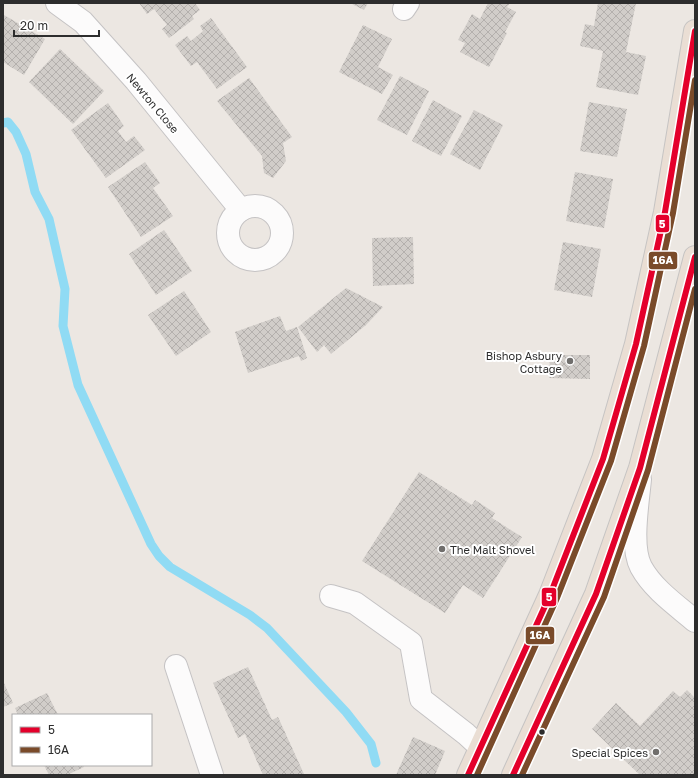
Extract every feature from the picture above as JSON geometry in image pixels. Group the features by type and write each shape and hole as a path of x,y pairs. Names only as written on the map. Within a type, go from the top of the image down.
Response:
{"highway":[{"path":"468,775 550,595 603,459 636,344 665,212 695,31"},
{"path":"513,775 596,594 640,468 695,257"}],"street":[{"name":"Newton Close","path":"57,3 83,22 136,81 241,210"},
{"path":"640,468 635,538 641,566 657,588 695,621"},
{"path":"331,596 354,603 411,643 421,700 466,734 480,747"},
{"path":"176,666 212,775"}],"building":[{"path":"139,3 195,3 200,10 192,16 194,19 169,38 162,29 167,25 154,9 147,14"},
{"path":"350,3 368,3 364,10"},
{"path":"488,3 510,3 507,7 516,12 489,67 460,52 465,43 458,40 472,14 480,19"},
{"path":"598,3 636,3 626,52 646,56 638,95 596,87 603,51 580,46 585,24 594,26"},
{"path":"4,15 45,39 24,75 3,62"},
{"path":"211,18 247,67 217,89 197,62 191,66 175,45 187,36 191,41 203,31 200,26"},
{"path":"363,25 392,39 378,67 393,75 382,94 339,72"},
{"path":"60,49 104,91 73,124 29,82"},
{"path":"400,76 429,91 407,135 377,120"},
{"path":"249,78 292,137 283,143 286,161 273,178 264,173 262,156 217,101"},
{"path":"433,100 462,116 441,156 412,141"},
{"path":"589,102 627,109 617,157 580,151"},
{"path":"108,103 124,126 118,131 126,142 134,136 145,150 106,178 71,130"},
{"path":"474,110 503,125 480,170 450,154"},
{"path":"145,162 160,183 153,188 173,216 141,237 108,187"},
{"path":"575,172 613,179 604,228 566,221"},
{"path":"164,230 192,271 156,295 129,254"},
{"path":"413,237 414,284 373,286 372,238"},
{"path":"563,242 601,249 592,297 554,290"},
{"path":"346,288 383,307 366,325 331,354 324,345 317,352 298,327"},
{"path":"184,291 211,332 176,356 148,315"},
{"path":"280,316 286,331 297,327 307,358 301,361 299,356 248,373 235,332"},
{"name":"Bishop Asbury Cottage","path":"550,355 590,355 590,379 549,378"},
{"name":"The Malt Shovel","path":"419,472 472,505 475,500 495,513 492,518 522,537 483,598 463,585 445,613 362,561"},
{"path":"248,667 272,720 278,717 304,774 263,775 245,734 238,738 213,683"},
{"path":"3,681 13,703 3,707"},
{"name":"Special Spices","path":"687,690 695,698 695,775 640,775 592,729 616,703 640,726 673,691 680,697"},
{"path":"47,693 58,714 18,714 15,708"},
{"path":"413,737 445,751 435,775 396,775"},
{"path":"44,766 84,767 67,775 49,775"}],"waterway":[{"path":"3,123 8,122 16,132 26,154 35,192 49,219 65,289 63,326 78,385 151,544 159,556 170,567 250,615 267,628 346,712 371,744 376,763"}],"transit line":[{"name":"5","path":"468,775 550,595 603,459 636,344 665,212 695,31"},
{"name":"16A","path":"477,775 557,598 611,461 644,346 673,213 695,80"},
{"name":"5","path":"513,775 596,594 640,468 695,257"},
{"name":"16A","path":"522,775 604,597 648,470 695,289"}],"place":[{"name":"Bishop Asbury Cottage","path":"570,361"},
{"name":"The Malt Shovel","path":"442,549"},
{"name":"Special Spices","path":"656,752"}]}
